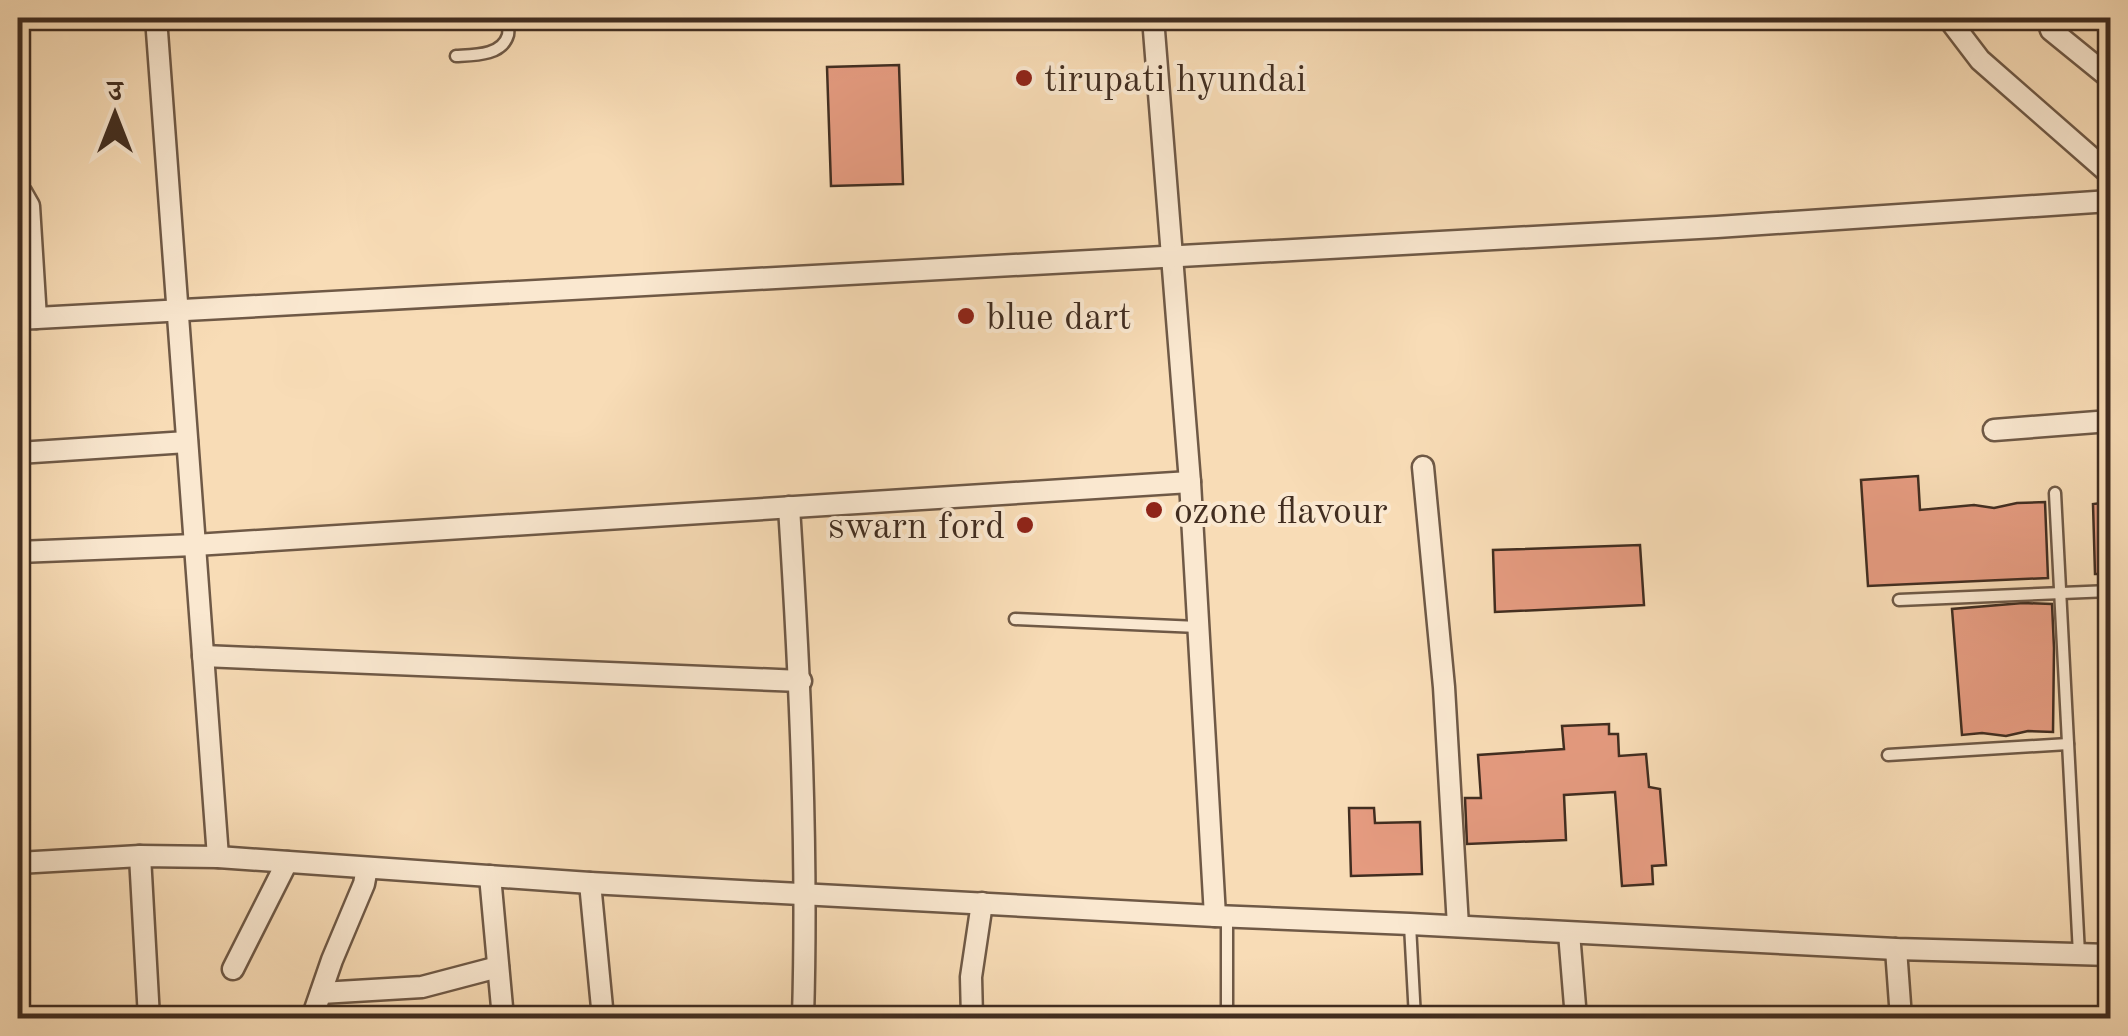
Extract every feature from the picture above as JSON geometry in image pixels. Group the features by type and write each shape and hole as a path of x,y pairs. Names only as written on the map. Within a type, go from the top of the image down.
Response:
{"street":[{"path":"156,18 218,857"},
{"path":"1153,18 1221,917"},
{"path":"1948,18 1980,60 2110,174"},
{"path":"2048,18 2051,30 2110,78"},
{"path":"18,191 29,206 27,318 1717,227 2110,200"},
{"path":"1994,430 2110,421"},
{"path":"18,453 187,442"},
{"path":"1423,467 1444,687 1458,926"},
{"path":"18,552 195,545 1190,482"},
{"path":"790,507 800,681 804,1018"},
{"path":"203,656 800,681"},
{"path":"140,856 150,1018"},
{"path":"18,863 140,856 218,857 590,883 1221,917 1896,949 2110,955"},
{"path":"234,970 287,862"},
{"path":"312,1018 368,868"},
{"path":"490,876 503,1018"},
{"path":"590,883 603,1018"},
{"path":"972,1018 971,977 982,904"},
{"path":"1569,933 1576,1018"},
{"path":"1896,949 1901,1018"},
{"path":"321,993 422,987 498,966"}],"lane":[{"path":"456,56 500,48 508,34 508,18"},
{"path":"2055,493 2080,954"},
{"path":"1899,600 2110,591"},
{"path":"1015,619 1198,627"},
{"path":"1888,754 2068,744"},
{"path":"1221,917 1227,1018"},
{"path":"1410,924 1416,1018"}],"building":[{"path":"899,65 903,184 831,186 827,67"},
{"path":"1918,476 1920,510 2045,502 2048,578 1868,586 1861,480"},
{"path":"2110,502 2110,574 2095,574 2093,504"},
{"path":"1640,545 1644,605 1495,612 1493,550"},
{"path":"2052,604 2053,732 1962,735 1952,609"},
{"path":"1609,724 1609,734 1618,734 1619,756 1646,754 1649,787 1660,789 1666,865 1652,866 1653,884 1622,886 1615,792 1564,795 1566,840 1467,844 1465,798 1481,798 1478,755 1564,749 1562,726"},
{"path":"1349,808 1374,808 1375,823 1420,822 1422,874 1351,876"}],"place":[{"name":"tirupati hyundai","path":"1024,78"},
{"name":"blue dart","path":"966,316"},
{"name":"ozone flavour","path":"1154,510"},
{"name":"swarn ford","path":"1025,525"}]}
